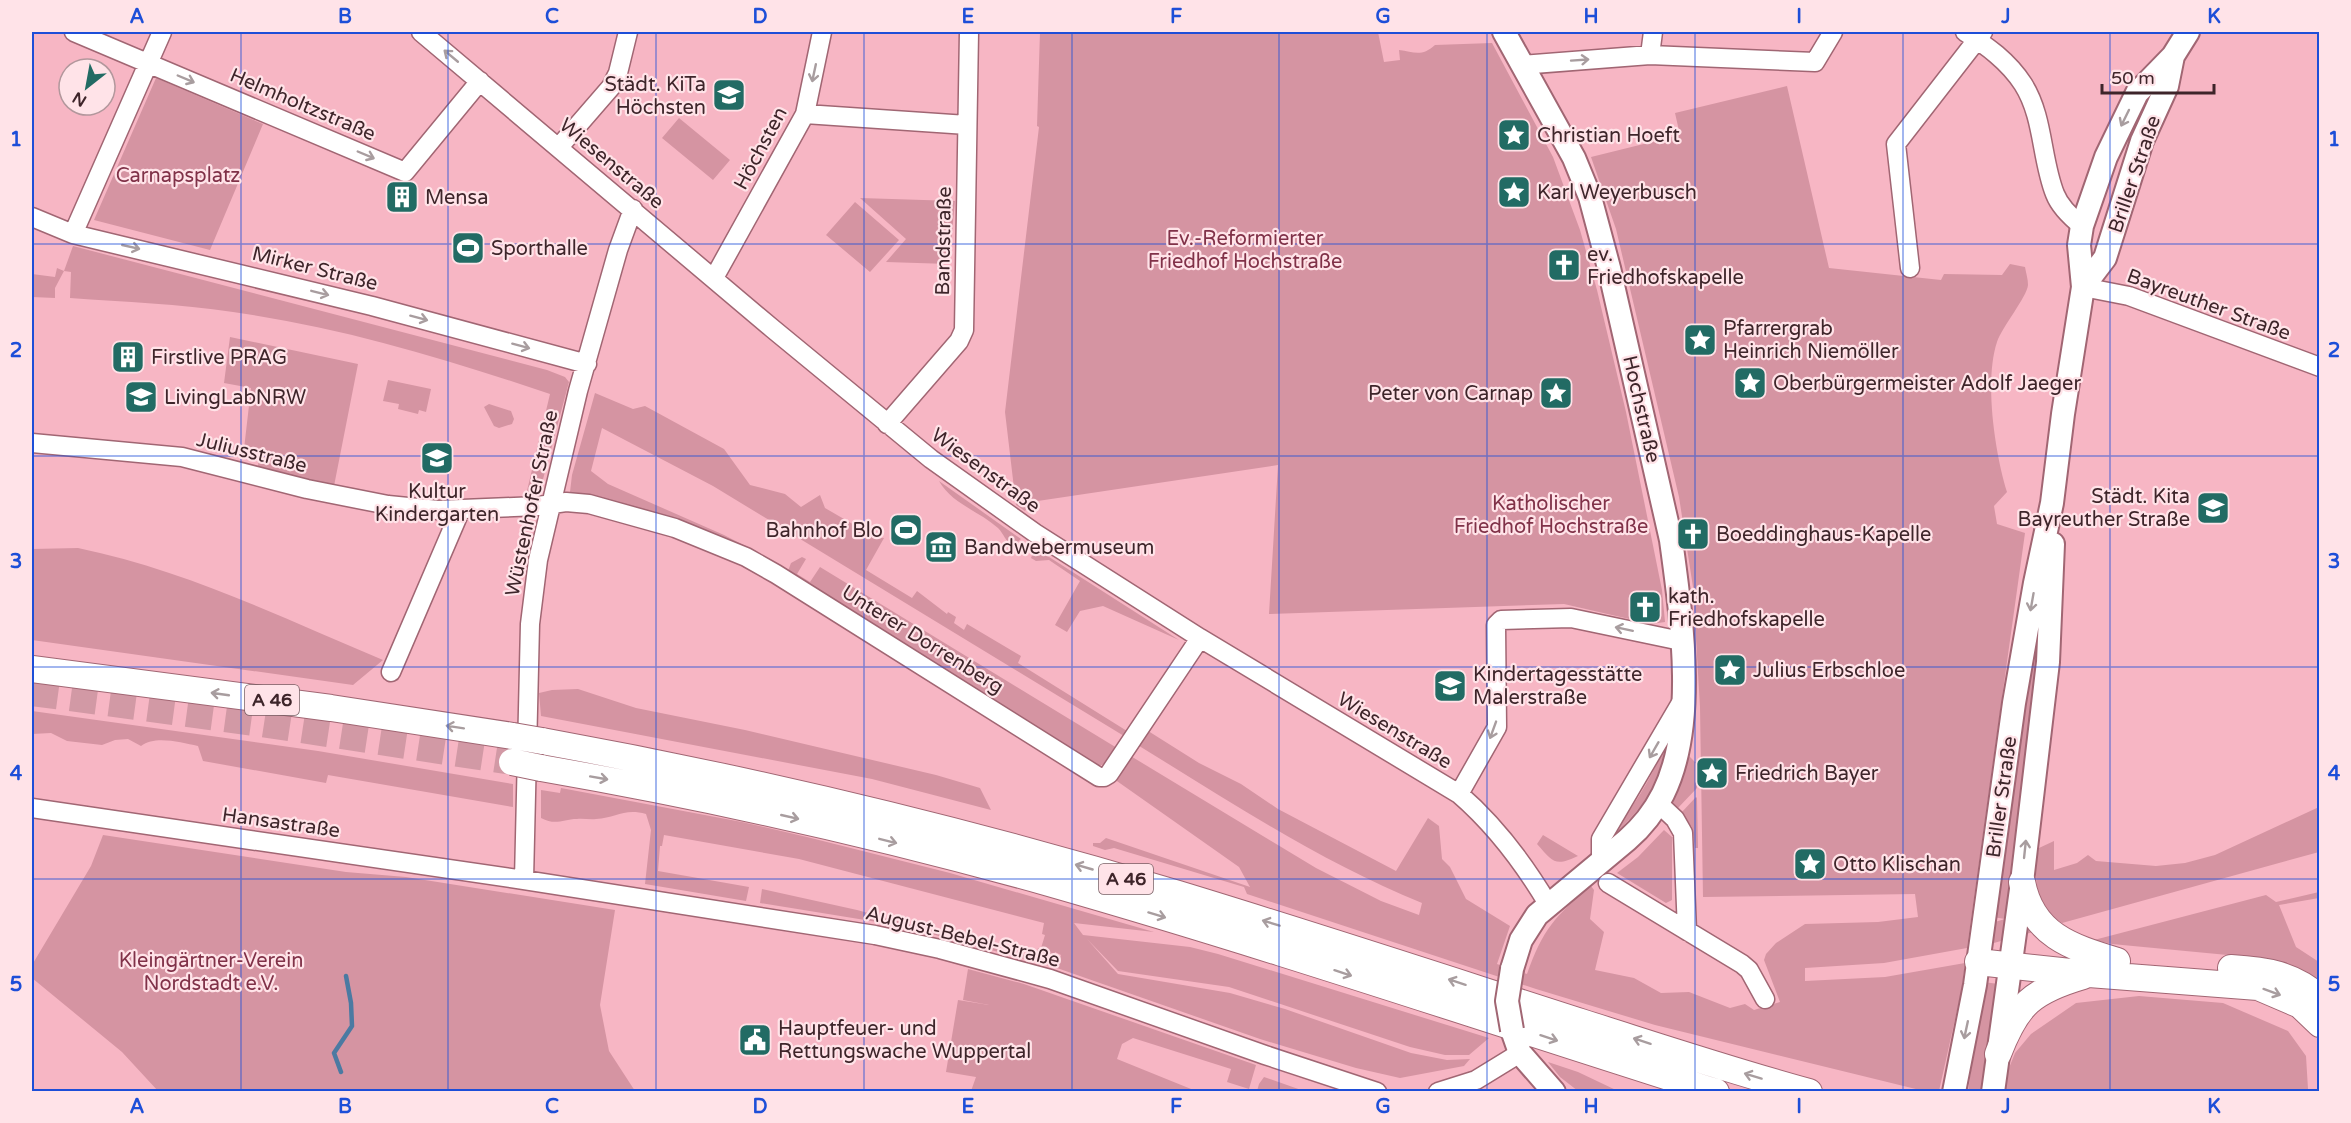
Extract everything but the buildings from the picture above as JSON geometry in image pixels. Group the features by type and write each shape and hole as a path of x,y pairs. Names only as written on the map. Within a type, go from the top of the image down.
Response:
{"highway":[{"name":"A 46","path":"32,669 331,708 513,736 691,769 834,801 1057,859 1177,894 1809,1092"},
{"name":"A 46","path":"512,762 642,786 831,826 1049,883 1296,958 1716,1092"},
{"path":"2022,898 2038,921 2082,961 2258,987 2300,1005 2319,1024"},
{"path":"1998,1054 2015,1015 2030,1000 2064,982 2082,961"},
{"path":"1978,964 2117,961 2267,970 2295,981 2319,998"}],"main road":[{"name":"Hochstraße","path":"1504,32 1574,158 1599,223 1664,504 1677,590 1681,641 1683,699 1681,736 1671,775 1658,803 1604,873 1548,904 1530,924 1521,940 1512,969 1508,1001 1512,1030 1520,1053 1554,1092"},
{"name":"Briller Straße","path":"2082,226 2106,157 2137,93 2173,56 2188,32"},
{"name":"Briller Straße","path":"1954,1092 1978,964 2014,703 2038,565 2052,503 2083,287 2105,258 2142,141 2167,86 2173,56"},
{"path":"2082,226 2091,233 2097,246 2083,287"},
{"name":"Briller Straße","path":"1993,1092 2015,965 2048,662 2054,558 2052,503"}],"street":[{"name":"Helmholtzstraße","path":"74,32 405,172 480,81"},
{"path":"74,234 162,32"},
{"name":"Wiesenstraße","path":"421,32 931,459 1035,533 1200,638 1459,794 1504,838 1527,868 1548,904"},
{"path":"559,147 611,87 618,73 628,32"},
{"name":"Höchsten","path":"714,278 805,114 822,32"},
{"name":"Bandstraße","path":"887,424 959,341 964,330 969,32"},
{"path":"1650,55 1653,32"},
{"path":"1522,65 1650,55 1815,62 1833,32"},
{"path":"1910,268 1896,144 1975,34 2008,64 2024,85 2035,109 2056,195 2070,216 2082,226"},
{"path":"805,114 967,125"},
{"name":"Wüstenhofer Straße","path":"524,880 530,624 538,560 577,398 618,250 633,209"},
{"name":"Mirker Straße","path":"32,217 74,234 361,303 587,364"},
{"path":"618,250 650,224"},
{"name":"Bayreuther Straße","path":"2083,287 2129,296 2319,367"},
{"name":"Juliusstraße","path":"32,443 182,457 340,497 438,510 551,505"},
{"name":"Unterer Dorrenberg","path":"551,505 566,502 589,504 625,513 675,528 746,558 827,605 1099,777 1104,777 1113,768 1200,638"},
{"path":"391,672 460,509"},
{"path":"1459,794 1497,727 1496,626 1502,620 1571,618 1681,641"},
{"path":"1683,699 1601,839 1604,873 1687,930 1742,964 1749,970 1765,999"},
{"path":"1658,803 1675,819 1683,833 1687,930"},
{"name":"Hansastraße","path":"32,808 524,880"},
{"name":"August-Bebel-Straße","path":"524,880 875,934 940,949 1050,979 1377,1092"},
{"path":"1438,1092 1476,1080 1520,1053"}],"green space":[{"name":"Ev.-Reformierter Friedhof Hochstraße","path":"1040,32 1378,32 1384,62 1400,60 1399,50 1418,53 1435,45 1492,43 1553,157 1580,230 1626,412 1662,590 1665,622 1651,624 1564,604 1269,614 1278,465 1031,502 1025,511 1016,505 1005,412 1039,127 1037,126"},
{"name":"Carnapsplatz","path":"156,78 263,124 210,250 94,220"},
{"path":"1787,86 1829,268 1941,280 1944,274 2002,275 2010,264 2025,267 2028,280 2027,290 1997,342 1991,376 1995,438 2007,492 1994,506 1997,524 2025,533 1967,948 1884,963 1805,968 1805,981 1885,977 1965,963 1962,988 1939,1091 1924,1091 1655,1025 1536,989 1247,894 1244,887 1114,848 1105,850 1093,846 1093,843 1100,843 1106,838 1250,887 1239,867 1114,779 1129,755 1316,868 1381,901 1419,915 1422,903 1312,850 1136,744 1145,729 1199,763 1241,784 1278,809 1396,871 1428,818 1439,826 1442,859 1450,867 1466,899 1510,926 1497,964 1527,974 1539,945 1552,924 1591,886 1594,890 1590,919 1604,932 1595,970 1634,978 1661,993 1689,992 1730,1008 1745,1004 1754,1010 1780,1002 1764,960 1766,954 1776,943 1805,924 1878,922 1918,917 1915,894 1703,897 1700,707 1693,587 1679,497 1616,229 1591,157 1680,135 1675,113"},
{"path":"679,118 730,160 713,180 662,138"},
{"path":"860,198 955,201 949,264 886,262 906,239"},
{"path":"855,202 899,240 870,272 826,235"},
{"path":"73,246 547,370 565,377 569,382 542,483 538,490 526,495 550,394 433,357 314,326 213,309 70,298 71,272 64,271"},
{"path":"57,268 64,271 55,288 55,298 32,297 32,274 55,277"},
{"path":"230,337 358,364 334,486 258,466 260,451 244,449 251,388 224,383"},
{"path":"388,380 431,389 426,412 419,410 418,414 398,409 399,404 383,401"},
{"path":"595,393 633,409 645,406 724,449 750,485 785,494 801,507 820,495 825,508 875,537 884,538 866,570 912,598 917,591 947,614 948,612 956,617 954,623 964,630 967,624 1021,656 1018,663 1127,731 1124,736 713,486 602,428 591,471 608,484 724,535 763,555 760,560 616,506 570,492 572,475"},
{"path":"489,404 511,411 514,419 512,424 499,428 494,426 484,407"},
{"path":"939,481 1021,539 1013,546 998,528 951,496"},
{"path":"78,548 118,557 195,582 383,660 353,685 32,640 32,549"},
{"path":"1035,548 1179,640 1103,606 1080,611 1067,632 1055,625 1080,581 1049,560 1036,561 1031,558"},
{"path":"802,557 806,559 797,574 810,582 820,567 1117,748 1107,764 1096,766 789,575 791,563"},
{"path":"2047,574 2018,850 2013,851 2005,919 1993,917 2025,689"},
{"path":"578,689 636,708 745,730 936,775 980,788 991,810 872,779 541,716 539,693"},
{"path":"32,711 318,751 513,784 513,807 328,775 326,783 203,761 198,746 176,742 161,740 141,746 128,739 115,740 102,745 67,741 51,733 32,734"},
{"path":"1668,734 1664,765 1651,792 1642,805 1610,838 1609,836 1644,788"},
{"path":"1689,756 1697,764 1697,788 1677,809 1672,801 1683,761"},
{"path":"561,788 742,822 950,873 1154,932 1074,923 1083,935 1190,947 1218,954 1489,1038 1469,1055 1445,1055 1410,1047 1229,987 1118,971 1087,939 1118,974 1230,993 1285,1009 1411,1053 1447,1060 1470,1059 1464,1066 1400,1078 1356,1068 1260,1039 1057,968 1061,955 1055,952 1050,966 902,926 760,903 762,889 857,910 1035,958 1038,948 1041,948 1045,935 1042,934 1044,923 799,859 664,835 662,846 660,846 658,871 749,887 746,901 645,884 651,830 646,814 632,812 603,818 555,822 541,818 541,790 560,793"},
{"path":"1696,797 1698,848 1695,848 1692,827 1681,813"},
{"path":"2319,807 2319,852 2062,923 2046,909 2051,927 1976,948 1971,929 2046,908 2037,887 2037,864 2039,848 2054,841 2054,870 2077,863 2088,855 2096,861 2156,866 2185,863 2215,855"},
{"path":"1664,830 1672,837 1672,900 1666,903 1617,873 1638,857"},
{"name":"Kleingärtner-Verein Nordstadt e.V.","path":"103,835 346,872 406,877 615,910 600,1005 609,1051 635,1091 158,1091 122,1052 32,978 32,965 91,866"},
{"path":"1543,835 1578,856 1559,862 1551,859 1537,844"},
{"path":"2319,892 2319,898 2279,905 2296,947 2319,962 2317,982 2259,958 2112,944 2094,940 2266,895 2276,902"},
{"path":"968,969 1024,984 1256,1065 1249,1089 1227,1082 1231,1069 1133,1038 1122,1044 1117,1059 1196,1091 971,1091 976,1077 946,1072 958,1000 989,1005 963,1000"},
{"path":"1983,982 1999,984 1984,1091 1968,1092"},
{"path":"2139,996 2223,1003 2288,1031 2306,1056 2308,1089 2306,1091 2004,1092 2015,1053 2031,1034 2076,1003"},
{"path":"1548,1062 1578,1072 1618,1091 1578,1091 1560,1077"},
{"path":"1264,1077 1304,1091 1257,1091"}],"waterway":[{"path":"341,1072 334,1053 352,1026 346,976"}],"tunnel":[{"path":"32,693 262,724 512,762"}],"place":[{"name":"Städt. KiTa Höchsten","path":"729,95"},
{"name":"Christian Hoeft","path":"1514,135"},
{"name":"Karl Weyerbusch","path":"1514,192"},
{"name":"Mensa","path":"402,197"},
{"name":"Sporthalle","path":"468,248"},
{"name":"ev. Friedhofskapelle","path":"1564,265"},
{"name":"Pfarrergrab Heinrich Niemöller","path":"1700,340"},
{"name":"Firstlive PRAG","path":"128,357"},
{"name":"Oberbürgermeister Adolf Jaeger","path":"1750,383"},
{"name":"Peter von Carnap","path":"1556,393"},
{"name":"LivingLabNRW","path":"141,397"},
{"name":"Kultur Kindergarten","path":"437,458"},
{"name":"Städt. Kita Bayreuther Straße","path":"2213,508"},
{"name":"Bahnhof Blo","path":"906,530"},
{"name":"Boeddinghaus-Kapelle","path":"1693,534"},
{"name":"Bandwebermuseum","path":"941,547"},
{"name":"kath. Friedhofskapelle","path":"1645,607"},
{"name":"Julius Erbschloe","path":"1730,670"},
{"name":"Kindertagesstätte Malerstraße","path":"1450,686"},
{"name":"Friedrich Bayer","path":"1712,773"},
{"name":"Otto Klischan","path":"1810,864"},
{"name":"Hauptfeuer- und Rettungswache Wuppertal","path":"755,1040"}],"park label":[{"name":"Katholischer Friedhof Hochstraße","path":"1551,514"}]}
